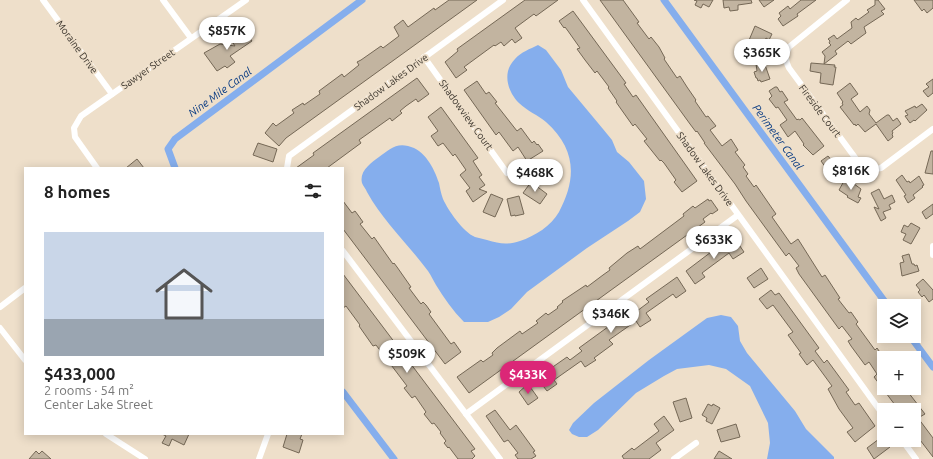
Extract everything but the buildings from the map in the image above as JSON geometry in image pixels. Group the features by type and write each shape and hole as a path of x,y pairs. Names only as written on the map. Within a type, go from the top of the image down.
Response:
{"street":[{"name":"Moraine Drive","path":"42,0 112,94"},
{"path":"163,0 191,38"},
{"name":"Sawyer Street","path":"96,167 75,137 74,128 81,116 246,0"},
{"name":"Shadow Lakes Drive","path":"287,167 289,156 503,0"},
{"name":"Shadow Lakes Drive","path":"583,0 877,406"},
{"name":"Fireside Court","path":"847,0 789,47 785,54 785,62 800,85 862,167 870,170 881,168 933,129"},
{"name":"Shadowview Court","path":"424,57 507,173"},
{"path":"466,414 738,215"},
{"path":"933,246 933,255"},
{"path":"344,252 500,459"},
{"path":"0,307 24,289"},
{"path":"0,328 24,359"},
{"path":"108,435 145,459"},
{"path":"259,459 268,435"},
{"path":"674,459 696,443"},
{"path":"907,447 916,459"}],"water":[{"path":"538,45 546,50 561,70 568,87 612,140 617,152 629,162 644,181 646,199 640,212 587,248 527,292 511,309 488,322 464,322 445,300 428,271 373,203 362,183 362,175 369,165 389,150 399,145 408,146 419,151 428,160 437,177 445,204 456,220 470,234 475,237 504,244 526,239 542,230 556,217 565,199 571,176 568,153 556,132 540,117 522,106 511,93 507,75 511,64 517,57"},
{"path":"721,315 731,317 738,326 740,341 747,353 795,411 806,429 834,457 834,459 767,459 770,443 768,423 750,386 726,369 709,365 677,369 636,393 598,430 587,437 579,437 572,434 569,430 573,423 594,403 649,360 707,318"}],"waterway":[{"name":"Nine Mile Canal","path":"175,167 168,149 175,139 362,0"},
{"name":"Perimeter Canal","path":"664,0 883,299"},
{"name":"Perimeter Canal","path":"915,343 933,367"},
{"name":"Nine Mile Canal","path":"344,393 394,459"}]}
